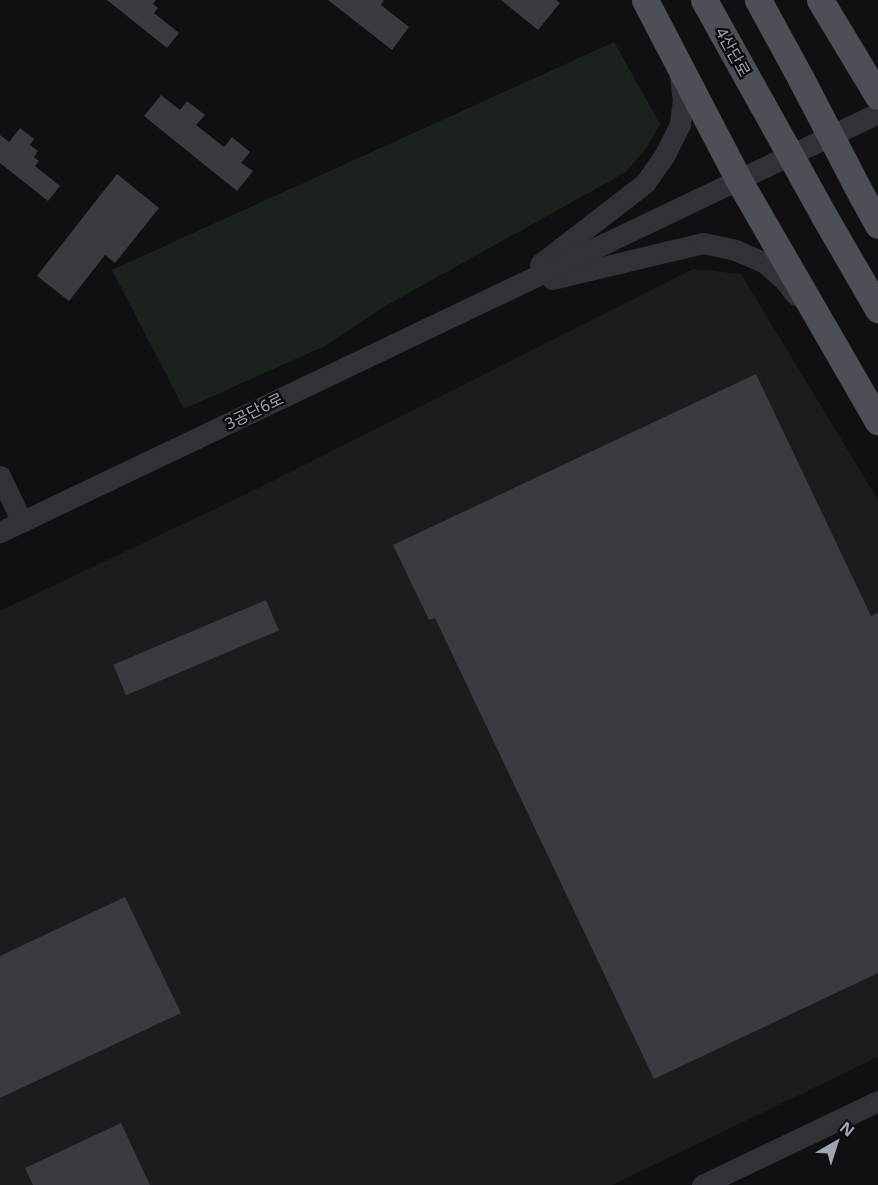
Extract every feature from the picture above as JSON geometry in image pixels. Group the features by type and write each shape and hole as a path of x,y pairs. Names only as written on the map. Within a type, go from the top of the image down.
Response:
{"main road":[{"path":"645,0 738,179 878,422"},
{"name":"4산단로","path":"705,0 878,309"},
{"path":"758,0 878,225"},
{"path":"820,0 878,96"}],"street":[{"path":"507,290 645,183 664,156 680,124 684,101 678,63"},
{"path":"507,290 878,113"},
{"path":"507,290 703,243 735,250 765,262 785,281 833,344"},
{"name":"3공단6로","path":"0,532 507,290"},
{"path":"0,476 22,522"},
{"path":"702,1185 878,1101"}],"shaded area":[{"path":"614,42 660,124 648,146 626,172 387,305 325,346 184,409 112,270"},
{"path":"693,269 741,274 878,500 878,1057 612,1185 0,1185 0,611 257,489"}],"building":[{"path":"107,0 156,0 153,4 158,8 154,13 179,33 167,48"},
{"path":"328,0 384,0 381,5 409,27 392,50"},
{"path":"501,0 556,0 560,3 538,30"},
{"path":"161,95 180,110 187,101 205,115 196,125 224,147 232,137 250,152 241,163 253,171 237,191 144,116"},
{"path":"20,128 34,139 30,145 38,151 34,157 39,161 35,166 60,186 48,201 0,163 0,135 9,142"},
{"path":"117,174 159,208 115,263 105,255 69,301 37,276"},
{"path":"756,374 871,616 878,613 878,973 654,1079 435,618 429,620 393,545"},
{"path":"266,600 279,630 126,695 113,665"},
{"path":"125,897 181,1013 0,1098 0,956"},
{"path":"121,1123 150,1185 33,1185 25,1168"}]}
